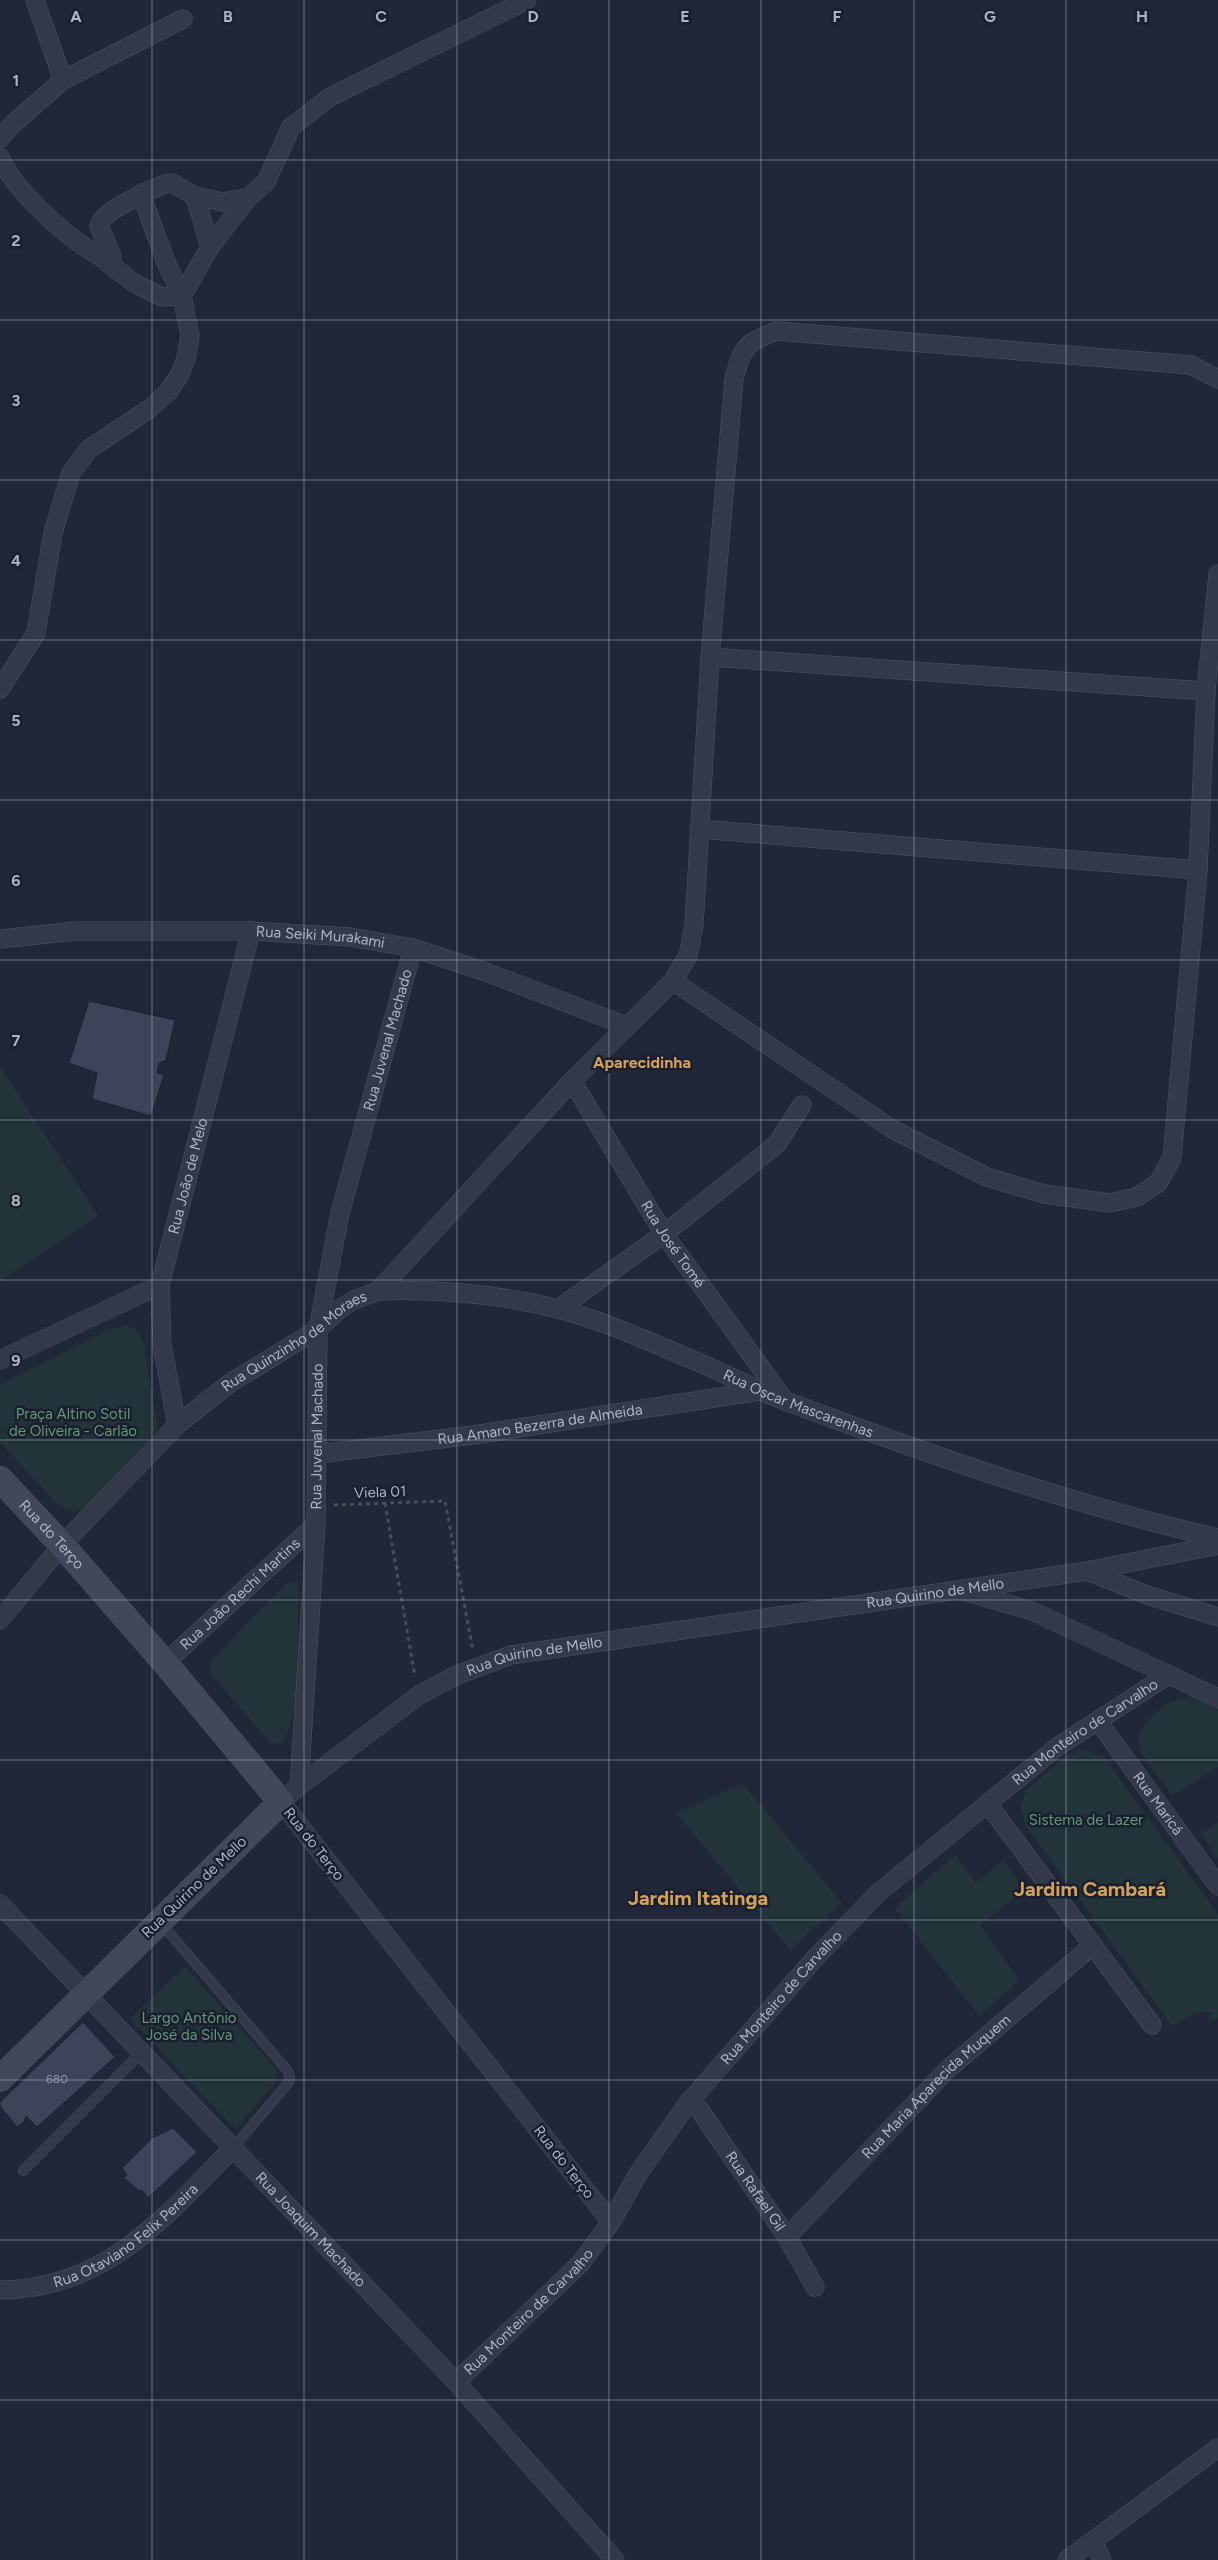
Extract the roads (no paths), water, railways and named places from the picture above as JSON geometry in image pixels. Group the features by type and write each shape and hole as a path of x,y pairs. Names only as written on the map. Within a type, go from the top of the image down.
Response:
{"street":[{"path":"35,0 63,80"},
{"path":"182,296 210,246 248,198 266,182 276,164 291,127 330,97 528,0"},
{"path":"0,138 14,122 63,80 183,19"},
{"path":"0,157 27,195 68,236 99,256 134,283 162,296 182,296"},
{"path":"99,256 109,259 112,256 99,226 100,222 113,211 141,194 165,184 172,183 195,196 223,202 248,198"},
{"path":"0,690 36,633 42,608 45,576 53,533 71,473 89,449 149,409 168,392 179,376 186,359 190,336 182,296 166,262 141,194"},
{"path":"195,196 210,246"},
{"name":"Rua Quinzinho de Moraes","path":"0,1620 62,1545 177,1425 230,1384 318,1329 341,1308 354,1300 378,1290 572,1081 673,981 688,956 694,925 710,657 734,379 742,352 754,340 776,331 1191,365 1218,379"},
{"path":"673,981 901,1134 987,1177 1044,1194 1110,1202 1138,1197 1158,1183 1172,1158 1198,870 1206,691 1218,574"},
{"path":"710,657 1206,691"},
{"path":"699,829 1198,870"},
{"name":"Rua Seiki Murakami","path":"0,939 76,931 251,931 350,937 413,948 486,972 627,1026"},
{"name":"Rua João de Melo","path":"177,1425 162,1345 160,1285 251,931"},
{"name":"Rua Juvenal Machado","path":"290,1794 316,1524 318,1329 340,1213 413,948"},
{"name":"Rua José Tomé","path":"572,1081 664,1234 786,1402"},
{"path":"558,1309 664,1234 777,1144 802,1105"},
{"path":"0,1360 160,1285"},
{"name":"Rua Oscar Mascarenhas","path":"378,1290 446,1291 558,1309 598,1322 686,1357 786,1402 1031,1486 1165,1526 1218,1538"},
{"name":"Rua Amaro Bezerra de Almeida","path":"318,1454 473,1435 760,1391"},
{"name":"Rua do Terço","path":"0,1479 62,1545 165,1663 290,1794 611,2222"},
{"name":"Rua João Rechi Martins","path":"165,1663 316,1524"},
{"name":"Rua Quirino de Mello","path":"0,2079 159,1920 290,1794 418,1695 476,1668 512,1655 1087,1571 1218,1545"},
{"path":"1087,1571 1156,1598 1218,1617"},
{"path":"958,1590 1032,1610 1218,1698"},
{"name":"Rua Monteiro de Carvalho","path":"456,2382 580,2264 611,2222 638,2174 692,2099 816,1957 878,1893 1057,1747 1168,1675"},
{"name":"Rua Maricá","path":"1098,1720 1218,1886"},
{"path":"988,1804 1152,2025"},
{"name":"Rua Joaquim Machado","path":"0,1904 456,2382 615,2560"},
{"name":"Rua Maria Aparecida Muquem","path":"787,2237 947,2070 1093,1945"},
{"name":"Rua Rafael Gil","path":"692,2099 787,2237 814,2287"},
{"name":"Rua Otaviano Felix Pereira","path":"0,2290 23,2290 63,2281 106,2263 146,2234 233,2148"},
{"path":"1068,2560 1218,2448"},
{"path":"1094,2540 1102,2560"}],"lane":[{"path":"159,1920 287,2070 290,2076 288,2082 233,2148"},
{"path":"23,2171 142,2052"}],"district":[{"name":"Aparecidinha","path":"642,1062"},
{"name":"Jardim Cambará","path":"1090,1889"},
{"name":"Jardim Itatinga","path":"698,1898"}],"park label":[{"name":"Praça Altino Sotil de Oliveira - Carlão","path":"73,1422"},
{"name":"Sistema de Lazer","path":"1086,1820"},
{"name":"Largo Antônio José da Silva","path":"189,2026"}]}
